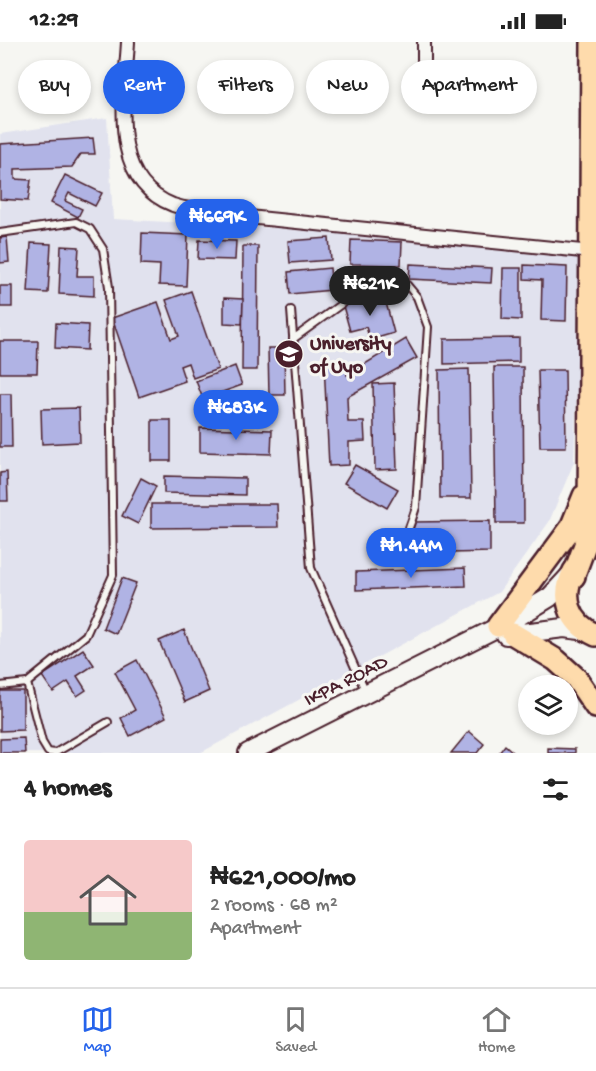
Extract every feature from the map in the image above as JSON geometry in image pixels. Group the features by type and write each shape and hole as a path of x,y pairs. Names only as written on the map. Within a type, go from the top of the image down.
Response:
{"highway":[{"path":"592,42 589,481 585,545 569,581 568,604 579,624 592,633"},
{"path":"589,481 571,528 505,630 556,660 576,678 596,707"},
{"path":"573,574 591,556 596,555"}],"main road":[{"path":"505,630 550,597 573,574"},
{"path":"505,630 564,628 592,633"},
{"name":"IKPA ROAD","path":"248,753 462,643 505,630"}],"street":[{"path":"128,42 124,126 127,155 136,175 146,187 174,205 230,215 592,252"},
{"path":"424,42 424,60"}],"lane":[{"path":"0,233 76,222 90,229 103,249 109,286 113,575 86,635 27,683 0,686"},
{"path":"293,339 351,297 385,279 407,285 417,297 428,327 416,507 407,534 397,553 385,562"},
{"path":"291,310 310,568 367,693"},
{"path":"27,683 42,742 48,752 55,753 108,722"}],"shaded area":[{"name":"University of Uyo","path":"107,118 113,219 582,245 574,462 549,522 499,592 200,753 0,753 0,134"}],"building":[{"path":"93,138 95,154 81,154 72,167 15,169 15,179 31,180 28,201 0,199 0,144"},
{"path":"65,175 102,193 95,206 69,193 65,201 82,209 78,217 51,203"},
{"path":"142,233 188,235 186,286 159,285 160,265 141,264"},
{"path":"7,237 9,262 0,263 0,238"},
{"path":"329,238 331,260 290,263 288,241"},
{"path":"199,240 236,241 235,260 198,259"},
{"path":"351,240 402,242 401,265 350,264"},
{"path":"31,243 51,244 48,293 28,292"},
{"path":"61,246 79,247 77,276 94,276 94,296 59,294"},
{"path":"243,246 258,246 257,370 242,370"},
{"path":"410,264 492,268 491,283 409,279"},
{"path":"524,265 567,267 566,321 541,320 542,280 524,279"},
{"path":"330,268 332,290 290,294 288,272"},
{"path":"503,268 521,268 521,320 502,319"},
{"path":"0,286 12,286 12,307 0,307"},
{"path":"191,291 218,369 193,378 188,363 180,366 185,381 139,397 112,318 158,302 171,339 179,336 166,300"},
{"path":"384,295 394,333 370,340 366,327 350,331 343,306"},
{"path":"224,298 243,299 242,324 224,323"},
{"path":"56,323 88,325 87,350 55,348"},
{"path":"519,338 519,362 444,364 444,339"},
{"path":"406,339 417,358 347,397 348,422 364,422 365,441 349,442 349,465 329,466 324,363 347,362 347,375"},
{"path":"0,341 38,341 37,373 0,373"},
{"path":"268,348 284,348 285,395 269,395"},
{"path":"235,366 242,385 203,399 196,381"},
{"path":"494,367 523,367 524,523 496,523"},
{"path":"469,369 471,498 440,498 439,370"},
{"path":"538,370 565,370 566,447 540,447"},
{"path":"394,383 397,469 375,470 373,384"},
{"path":"0,394 11,394 12,447 0,447"},
{"path":"79,408 80,442 42,444 41,409"},
{"path":"152,420 171,420 171,461 152,461"},
{"path":"200,428 272,430 271,454 200,452"},
{"path":"355,465 398,489 387,508 344,483"},
{"path":"7,472 8,501 0,501 0,473"},
{"path":"164,476 245,478 245,495 164,493"},
{"path":"141,478 156,486 138,524 122,516"},
{"path":"151,504 277,504 278,527 151,528"},
{"path":"490,521 490,552 412,554 412,522"},
{"path":"465,568 466,586 356,590 356,572"},
{"path":"122,578 136,583 116,634 103,628"},
{"path":"184,630 209,691 185,702 159,641"},
{"path":"83,649 94,665 77,676 86,690 77,696 68,682 53,692 42,676"},
{"path":"137,660 166,717 130,736 121,718 135,710 115,672"},
{"path":"0,691 23,691 23,730 0,731"},
{"path":"469,731 484,744 477,753 451,753"},
{"path":"24,738 25,753 0,753 0,739"},
{"path":"505,745 514,753 499,753"},
{"path":"548,748 575,749 575,753 548,753"}],"place":[{"name":"University of Uyo","path":"289,354"}]}
